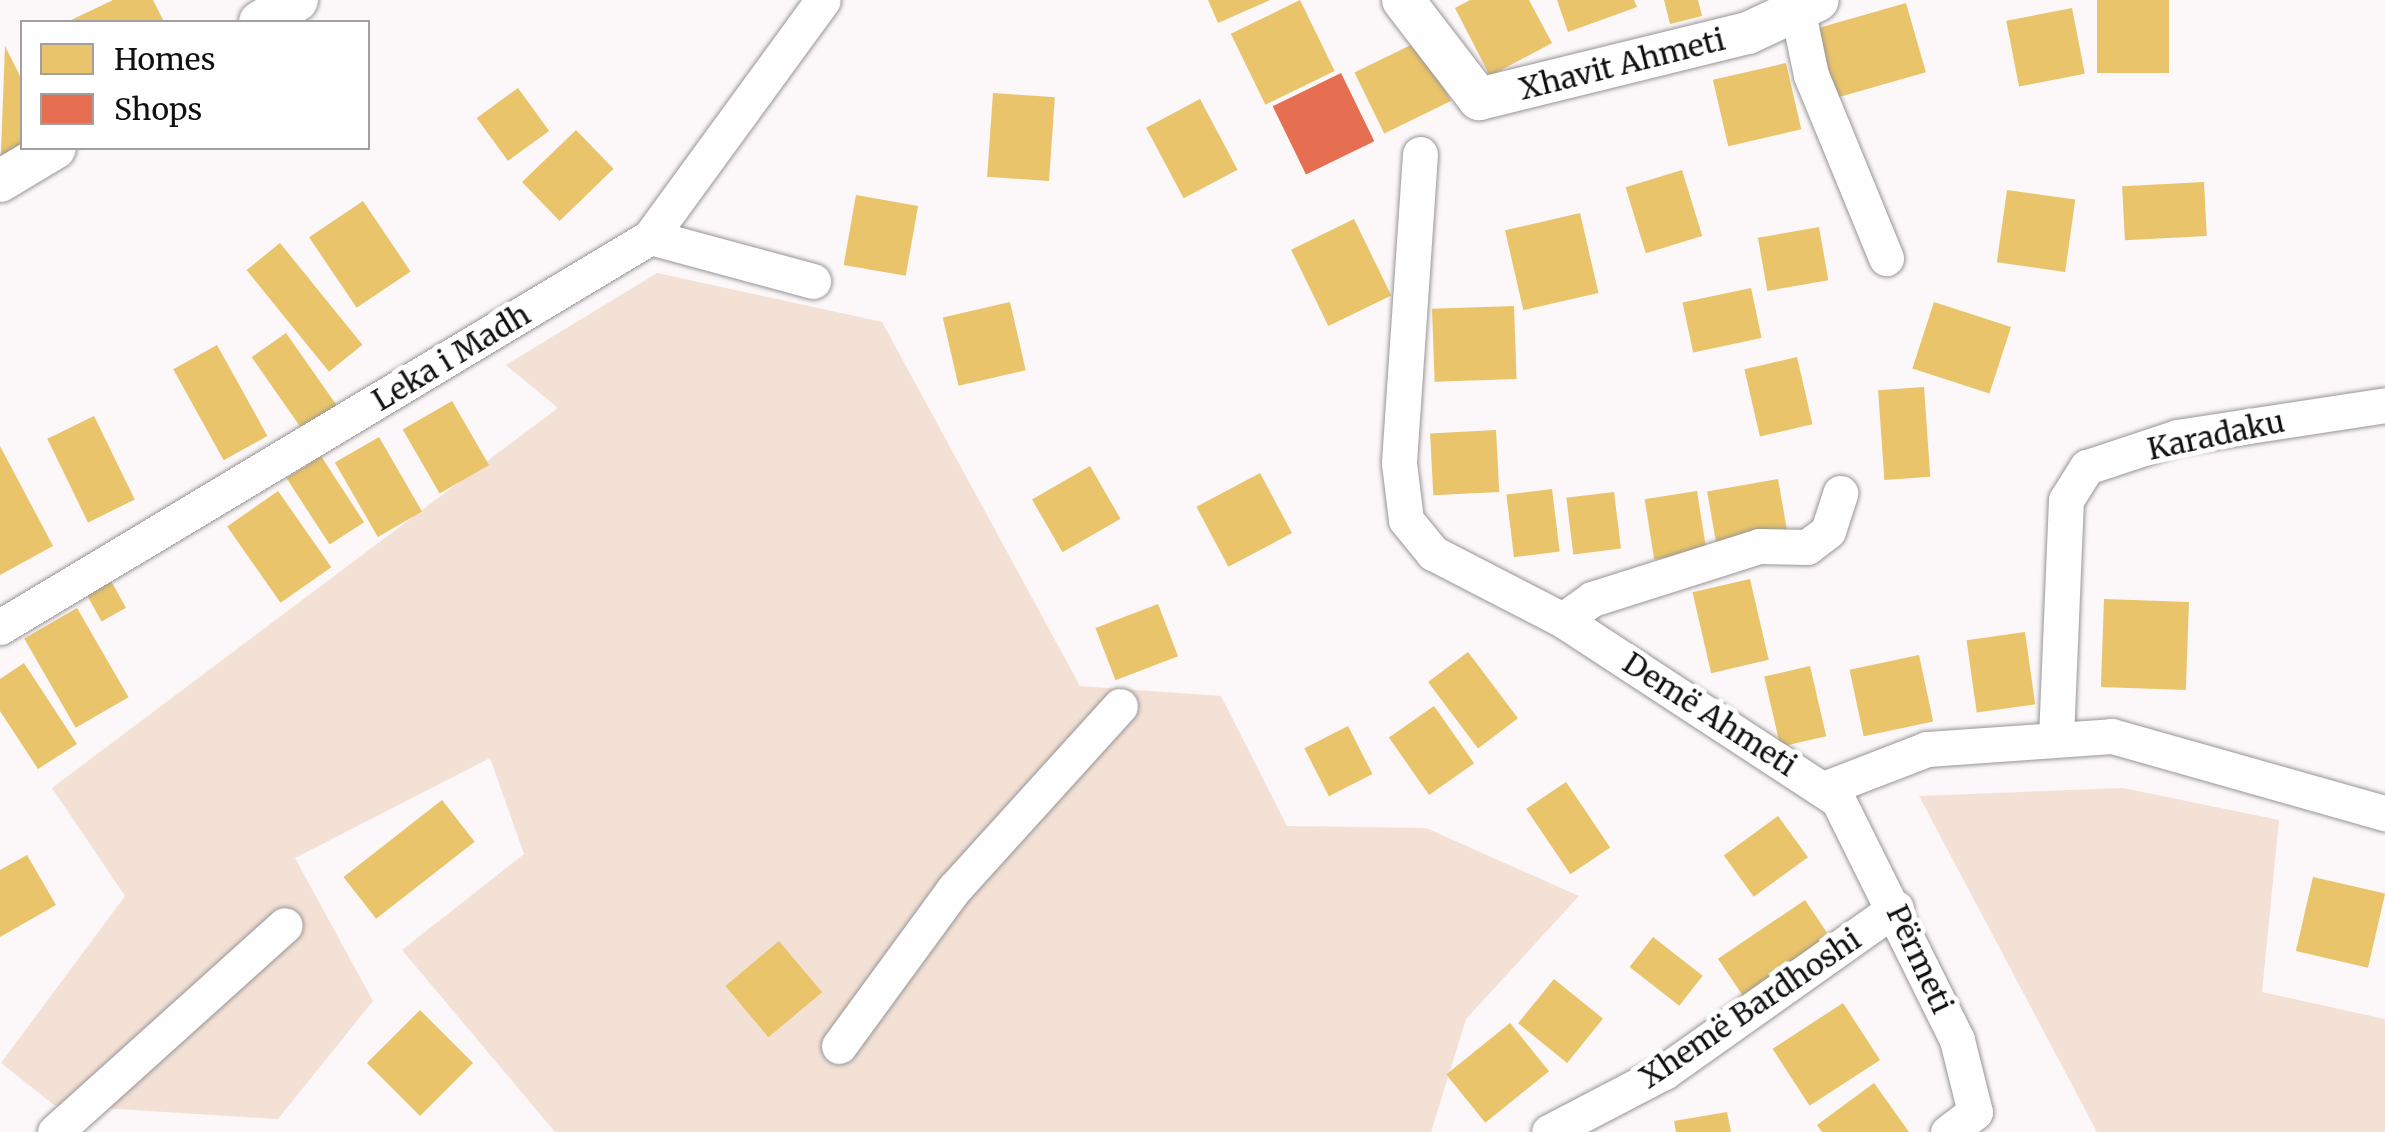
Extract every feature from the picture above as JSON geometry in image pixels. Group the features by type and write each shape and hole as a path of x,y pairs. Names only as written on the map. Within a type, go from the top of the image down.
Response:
{"street":[{"path":"263,20 296,0"},
{"name":"Leka i Madh","path":"0,626 650,236 824,0"},
{"name":"Xhavit Ahmeti","path":"1403,0 1478,99 1748,33 1807,4"},
{"path":"1807,4 1811,75 1886,258"},
{"path":"0,181 52,150"},
{"name":"Demë Ahmeti","path":"1420,154 1401,407 1406,520 1433,553 1563,620 1826,788 1927,749 2112,736 2385,812"},
{"path":"650,236 813,281"},
{"name":"Karadaku","path":"2056,738 2066,500 2086,467 2177,437 2385,406"},
{"path":"1563,620 1592,599 1760,546 1807,547 1828,531 1840,493"},
{"path":"839,1046 954,889 1120,706"},
{"name":"Përmeti","path":"1826,788 1896,908 1957,1040 1974,1112 1948,1132"},
{"name":"Xhemë Bardhoshi","path":"1548,1132 1664,1072 1896,908"},
{"path":"55,1132 285,924"}],"shaded area":[{"path":"657,273 882,322 1080,686 1221,696 1287,826 1426,828 1579,896 1466,1019 1431,1132 555,1132 402,950 524,854 490,758 295,858 373,1001 278,1119 54,1105 1,1063 125,896 52,788 558,408 506,365"},
{"path":"2123,788 2279,820 2262,992 2385,1019 2385,1132 2097,1132 1919,796"}],"building: Homes":[{"path":"113,0 153,0 163,20 71,20"},
{"path":"1208,0 1270,0 1218,23"},
{"path":"1300,0 1335,71 1265,105 1231,34"},
{"path":"1470,0 1529,0 1552,43 1490,76 1455,8"},
{"path":"1557,0 1634,0 1637,7 1568,32"},
{"path":"1664,0 1698,0 1702,16 1670,24"},
{"path":"2097,0 2169,0 2169,73 2097,73"},
{"path":"1906,3 1926,72 1828,100 1808,31"},
{"path":"2072,8 2085,74 2019,87 2006,21"},
{"path":"1421,40 1451,101 1384,134 1354,72"},
{"path":"5,46 20,76 20,150 0,177"},
{"path":"1786,63 1801,129 1728,146 1713,80"},
{"path":"518,88 549,131 508,161 477,118"},
{"path":"993,93 1055,97 1049,181 987,177"},
{"path":"1200,99 1238,170 1184,198 1146,128"},
{"path":"576,130 614,169 560,221 522,182"},
{"path":"1682,170 1702,236 1646,253 1626,187"},
{"path":"2204,182 2207,236 2125,240 2122,186"},
{"path":"2007,190 2075,200 2065,272 1997,262"},
{"path":"856,195 918,206 906,276 844,265"},
{"path":"363,201 411,271 357,308 309,237"},
{"path":"1580,213 1598,293 1523,310 1505,230"},
{"path":"1354,219 1391,295 1328,326 1291,250"},
{"path":"1819,227 1828,280 1767,291 1758,238"},
{"path":"280,243 362,345 329,372 247,270"},
{"path":"1751,288 1762,338 1693,352 1683,303"},
{"path":"1010,302 1026,370 959,386 943,318"},
{"path":"1934,302 2011,327 1989,394 1912,369"},
{"path":"1514,306 1517,379 1435,382 1432,309"},
{"path":"286,333 338,408 304,432 252,357"},
{"path":"217,345 267,436 224,460 173,369"},
{"path":"1797,357 1813,424 1760,436 1744,369"},
{"path":"1924,387 1930,477 1884,480 1878,390"},
{"path":"452,401 489,465 440,494 403,430"},
{"path":"94,416 135,500 88,522 47,439"},
{"path":"1496,430 1499,492 1433,495 1430,433"},
{"path":"379,437 422,511 378,537 335,462"},
{"path":"0,446 53,546 0,575"},
{"path":"321,456 364,522 330,545 287,478"},
{"path":"1090,466 1120,519 1062,552 1032,500"},
{"path":"1260,473 1292,533 1228,567 1196,507"},
{"path":"1778,479 1788,534 1717,547 1707,492"},
{"path":"1552,489 1560,552 1514,557 1506,495"},
{"path":"278,491 331,567 281,603 227,527"},
{"path":"1697,491 1707,551 1654,560 1645,499"},
{"path":"1614,492 1621,549 1573,554 1566,498"},
{"path":"110,579 126,608 102,621 86,593"},
{"path":"1750,579 1769,660 1711,673 1693,592"},
{"path":"2104,599 2189,602 2186,690 2101,687"},
{"path":"1158,604 1178,656 1116,680 1095,628"},
{"path":"77,608 128,697 76,728 24,638"},
{"path":"2025,632 2035,704 1977,713 1967,640"},
{"path":"1468,652 1518,718 1478,748 1428,682"},
{"path":"1919,655 1933,722 1864,736 1850,670"},
{"path":"24,663 77,744 38,769 0,711 0,679"},
{"path":"1810,666 1826,736 1780,747 1764,677"},
{"path":"1434,706 1474,763 1429,795 1389,738"},
{"path":"1348,726 1373,774 1329,796 1304,748"},
{"path":"1566,782 1610,847 1570,874 1526,809"},
{"path":"442,800 475,842 376,919 343,877"},
{"path":"1778,816 1808,857 1754,897 1724,855"},
{"path":"27,855 56,905 0,937 0,870"},
{"path":"2313,877 2385,894 2368,968 2296,951"},
{"path":"1805,900 1832,940 1745,999 1718,959"},
{"path":"1653,937 1703,976 1679,1006 1630,967"},
{"path":"779,941 822,992 768,1037 725,986"},
{"path":"1554,979 1603,1019 1567,1063 1518,1023"},
{"path":"1843,1003 1880,1060 1810,1106 1773,1049"},
{"path":"420,1010 473,1063 420,1116 367,1063"},
{"path":"1510,1023 1549,1071 1485,1123 1446,1075"},
{"path":"1874,1083 1909,1132 1822,1132 1817,1125"},
{"path":"1727,1112 1731,1132 1676,1132 1674,1121"}],"building: Shops":[{"path":"1341,73 1374,141 1306,175 1273,106"}]}
